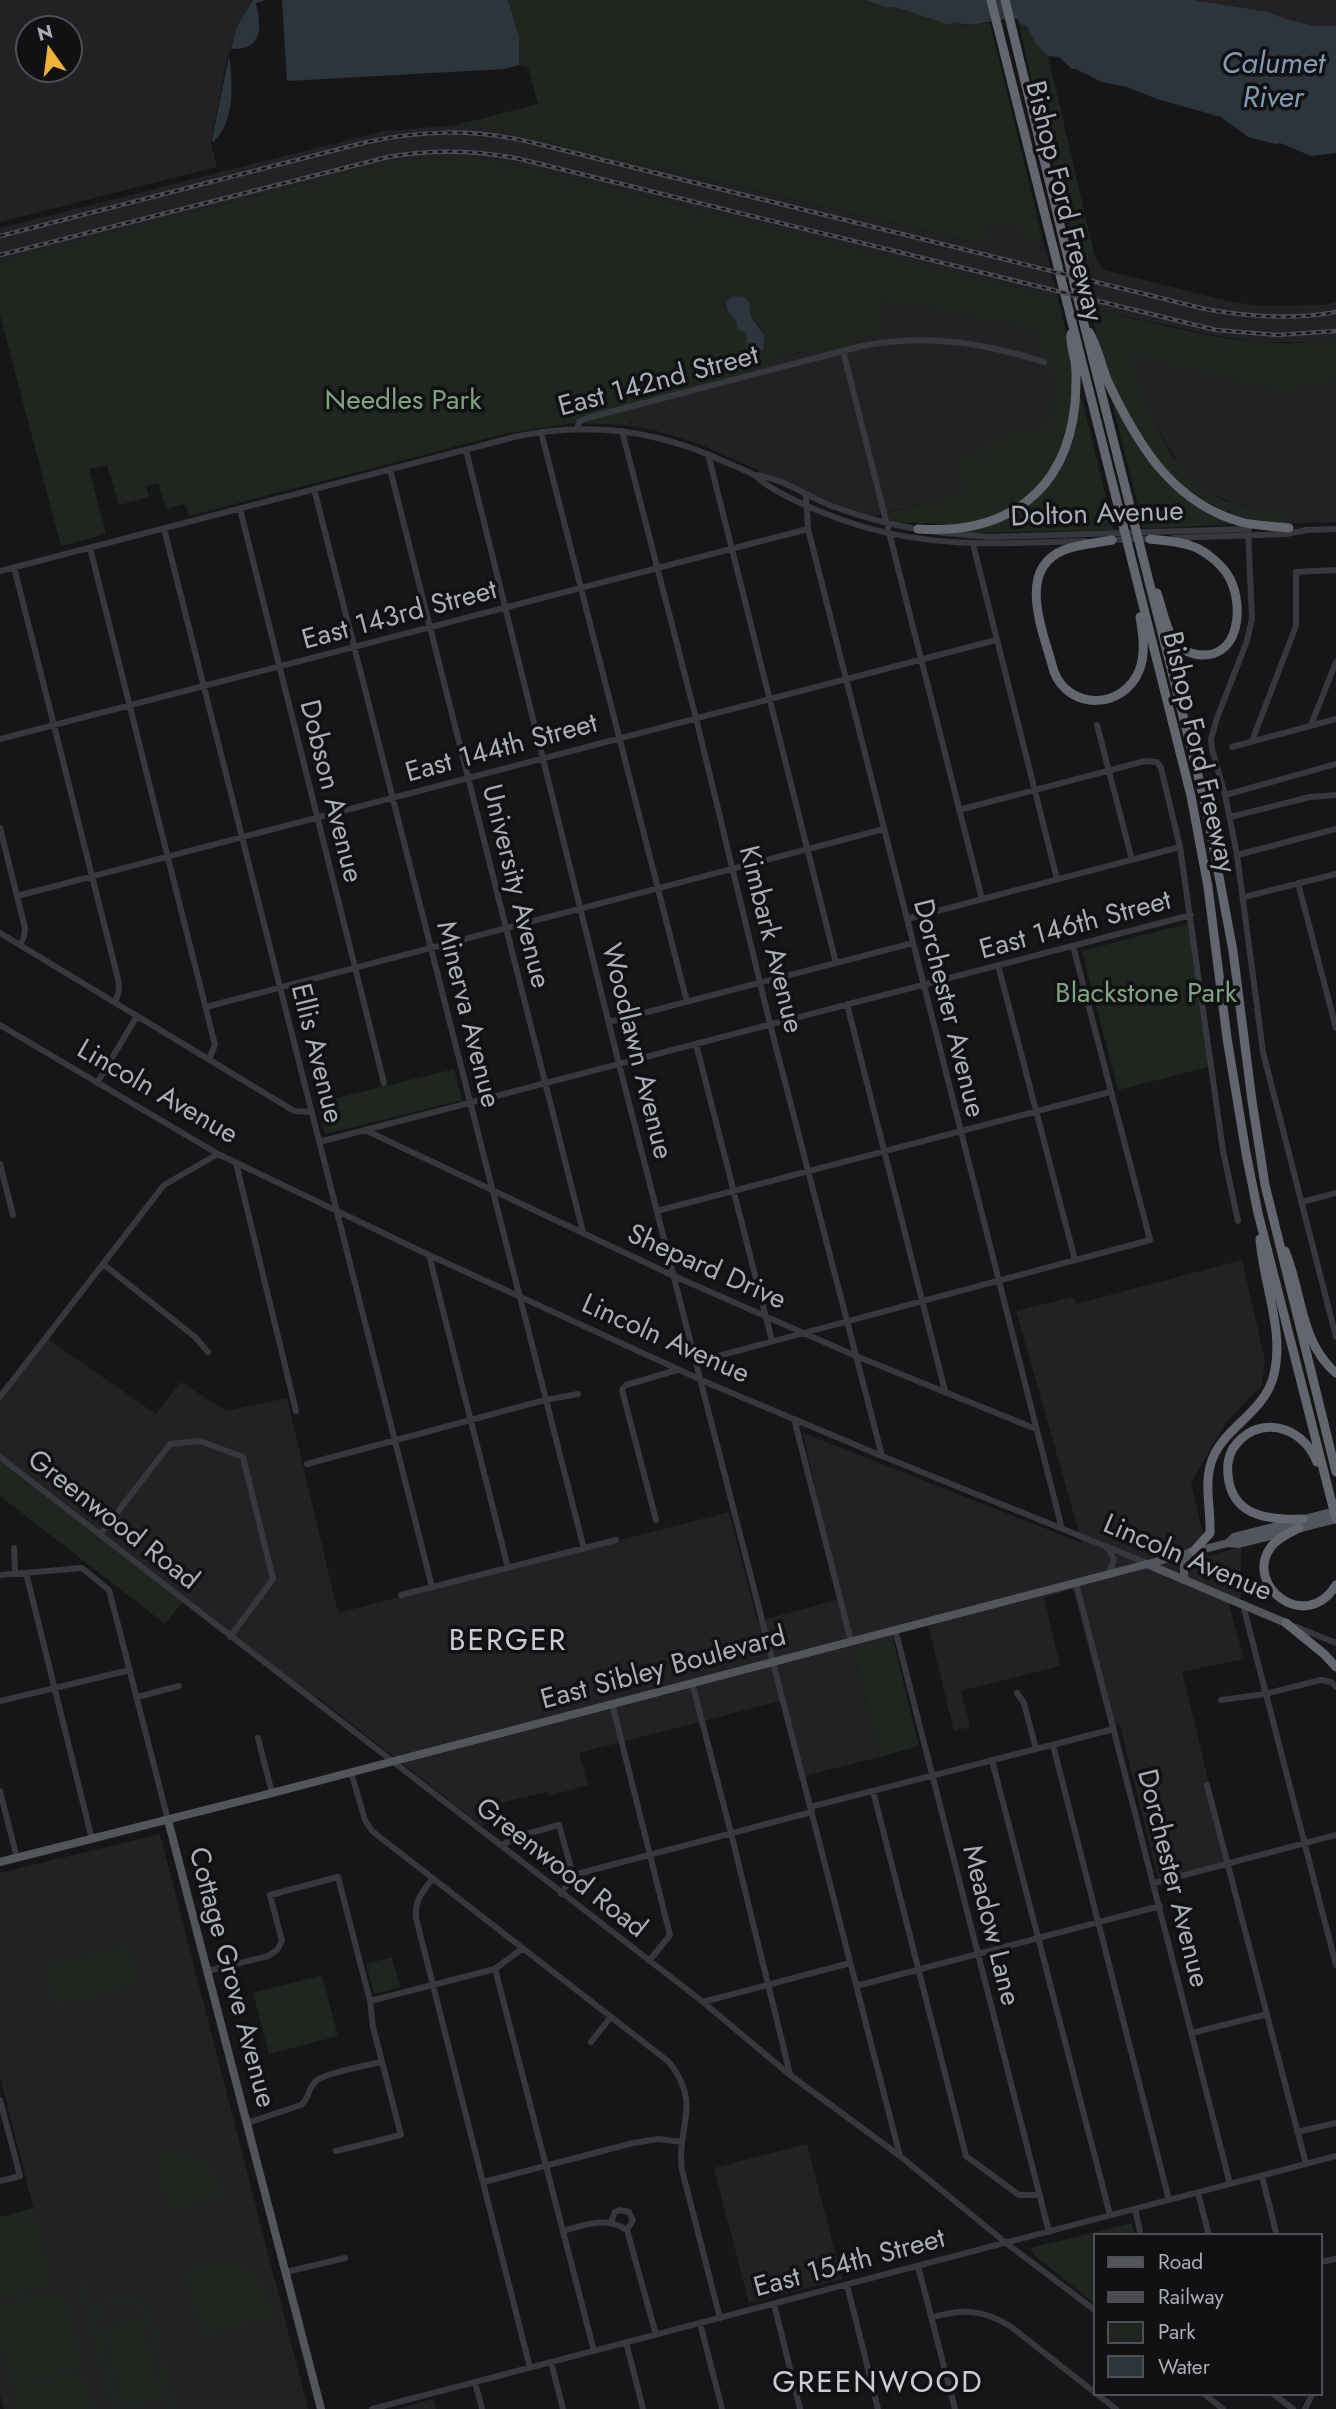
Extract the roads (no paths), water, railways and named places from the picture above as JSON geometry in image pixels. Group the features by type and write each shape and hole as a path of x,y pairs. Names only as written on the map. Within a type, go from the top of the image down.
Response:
{"highway":[{"name":"Bishop Ford Freeway","path":"991,0 1185,771 1200,840 1214,925 1235,1093 1258,1213 1336,1519"},
{"name":"Bishop Ford Freeway","path":"1005,0 1206,807 1233,951 1257,1137 1275,1229 1336,1472"},
{"path":"918,530 961,529 991,522 1025,503 1050,477 1066,447 1075,406 1076,372 1070,339 1071,317"},
{"path":"1083,320 1094,341 1107,379 1134,432 1159,470 1178,489 1225,516 1243,522 1289,528"},
{"path":"1143,559 1153,580 1171,638 1190,653 1203,655 1226,645 1237,627 1238,608 1228,575 1214,560 1198,549 1182,543 1150,539"},
{"path":"1112,540 1061,551 1046,562 1037,580 1037,604 1054,672 1070,694 1084,700 1095,702 1116,698 1133,682 1139,670 1143,639 1132,566"},
{"path":"1192,1552 1210,1533 1208,1476 1214,1455 1224,1440 1262,1402 1273,1377 1275,1329 1258,1213"},
{"path":"1275,1229 1289,1260 1310,1338 1336,1373"},
{"path":"1301,1524 1261,1516 1236,1501 1228,1476 1228,1462 1232,1451 1240,1441 1259,1429 1289,1430 1296,1433 1309,1447 1326,1480"},
{"path":"1301,1524 1270,1547 1265,1567 1269,1586 1284,1601 1306,1606 1325,1598 1336,1585"},
{"path":"1286,1623 1336,1667"}],"main road":[{"path":"1301,1524 1336,1511"},
{"path":"1316,1520 1336,1519"},
{"name":"East Sibley Boulevard","path":"0,1862 392,1762 1147,1563 1228,1543 1239,1544 1301,1524"},
{"path":"1184,1580 1184,1562 1192,1552"},
{"name":"Lincoln Avenue","path":"1147,1563 1286,1623"},
{"name":"Cottage Grove Avenue","path":"169,1820 321,2409"}],"street":[{"name":"East 142nd Street","path":"0,571 466,450 541,432 577,428 579,422 587,418 843,351 896,340 938,339 996,347 1044,362"},
{"path":"843,351 982,899"},
{"path":"577,428 622,431 670,440 755,475 768,486 806,504 866,527 887,527"},
{"name":"Kimbark Avenue","path":"622,431 696,718 770,1024 882,1456"},
{"path":"541,432 687,1002"},
{"name":"Woodlawn Avenue","path":"466,450 619,1064 900,2156"},
{"path":"708,454 836,963"},
{"name":"University Avenue","path":"390,470 583,1232"},
{"path":"755,475 773,477 806,495 887,527"},
{"name":"Minerva Avenue","path":"314,489 584,1549"},
{"name":"Dorchester Avenue","path":"806,495 808,529 1062,1529"},
{"name":"Dobson Avenue","path":"240,509 383,1083"},
{"name":"Dolton Avenue","path":"887,527 989,537 1248,532 1286,534 1308,530"},
{"name":"Dolton Avenue","path":"887,527 931,540 973,544 1150,539 1289,528 1336,529"},
{"name":"Ellis Avenue","path":"164,529 432,1587"},
{"name":"East 143rd Street","path":"0,739 808,529"},
{"path":"1248,532 1252,619 1247,641 1220,708 1211,739 1230,817 1244,897 1263,1052 1336,1337"},
{"path":"973,544 1057,879"},
{"path":"90,548 215,1045 209,1059"},
{"path":"14,568 119,986 115,1003"},
{"path":"1252,741 1296,626 1296,572 1336,570"},
{"name":"East 144th Street","path":"17,896 996,640"},
{"path":"1311,725 1336,662"},
{"path":"1233,747 1336,719"},
{"path":"1097,724 1132,860"},
{"path":"959,810 1145,761 1157,762 1163,772 1180,847 1223,1151 1238,1221"},
{"path":"1225,795 1336,764"},
{"path":"1230,817 1310,797 1336,795"},
{"path":"0,828 25,928 20,946"},
{"path":"205,1007 884,829"},
{"path":"1237,855 1336,829"},
{"path":"907,919 1180,847"},
{"path":"1244,897 1336,874"},
{"path":"1298,883 1336,1028"},
{"name":"East 146th Street","path":"319,1142 1191,915"},
{"path":"0,933 294,1111 311,1112"},
{"path":"609,1022 913,943"},
{"path":"696,1362 1150,1240 1073,946"},
{"path":"998,965 1075,1260"},
{"path":"847,1004 945,1391"},
{"path":"97,1083 137,1016"},
{"name":"Lincoln Avenue","path":"0,1025 218,1154 429,1255 701,1380 1147,1563"},
{"path":"696,1044 772,1341"},
{"path":"657,1211 1110,1092"},
{"name":"Shepard Drive","path":"365,1130 674,1276 856,1356 1036,1429"},
{"path":"0,1396 164,1185 218,1154"},
{"path":"236,1163 296,1411"},
{"path":"0,1164 13,1214"},
{"path":"1302,1202 1336,1193"},
{"path":"429,1255 508,1568"},
{"path":"103,1264 191,1334 208,1352"},
{"path":"656,1520 622,1394 626,1385 678,1369"},
{"path":"307,1464 545,1400 578,1394"},
{"path":"794,1419 851,1641"},
{"path":"100,1535 170,1444 200,1441 243,1457 274,1579 230,1636"},
{"name":"Greenwood Road","path":"0,1457 703,2002 790,2076 900,2156 1006,2243 1094,2309"},
{"path":"401,1595 616,1540"},
{"path":"14,1548 16,1573"},
{"path":"1106,1548 1114,1559 1109,1574"},
{"name":"Cottage Grove Avenue","path":"26,1573 82,1568 109,1590 169,1820"},
{"path":"0,1574 26,1573 92,1839"},
{"name":"Dorchester Avenue","path":"1076,1583 1230,2184"},
{"path":"1243,1605 1336,1965"},
{"name":"Lincoln Avenue","path":"1286,1623 1336,1643"},
{"name":"Meadow Lane","path":"895,1629 1049,2232"},
{"path":"0,1701 130,1670"},
{"path":"1222,1700 1265,1694 1321,1680 1331,1682 1336,1687"},
{"path":"692,1683 732,1833 790,2076"},
{"path":"136,1697 179,1686"},
{"path":"1017,1693 1024,1703 1036,1749"},
{"path":"612,1703 670,1935 649,1961"},
{"path":"561,1894 573,1875 732,1833 873,1791 1114,1729"},
{"path":"258,1738 272,1793"},
{"path":"1052,1745 1169,2200"},
{"path":"992,1760 1110,2216"},
{"path":"352,1772 365,1820 372,1831 669,2062 675,2070 684,2091 688,2114 680,2154 683,2178 720,2318"},
{"path":"1207,1785 1306,2164"},
{"path":"0,1791 17,1858"},
{"path":"873,1791 966,2156 1019,2195 1040,2195"},
{"path":"502,1846 508,1840 559,1825 573,1875"},
{"path":"1154,1883 1336,1835"},
{"path":"208,1972 268,1956 277,1950 282,1941 270,1895 338,1877 401,2135 337,2151"},
{"path":"433,1878 418,1897 415,1910 530,2368"},
{"path":"856,1986 1160,1906"},
{"path":"370,2001 495,1969 523,1948"},
{"path":"703,2002 850,1963"},
{"path":"495,1969 594,2351"},
{"path":"1192,2033 1267,2014"},
{"path":"591,2042 610,2018"},
{"path":"247,2123 301,2105 305,2102 311,2086 320,2078 382,2062"},
{"path":"0,2100 20,2176 0,2181"},
{"path":"1297,2132 1336,2123"},
{"path":"484,2182 646,2140 682,2142"},
{"name":"East 154th Street","path":"372,2409 1336,2156"},
{"path":"1262,2176 1276,2234"},
{"path":"1198,2193 1208,2234"},
{"path":"1135,2209 1141,2234"},
{"path":"611,2222 615,2213 620,2210 629,2212 633,2220 627,2230"},
{"path":"563,2231 598,2221 611,2222 627,2230 656,2335"},
{"path":"285,2272 345,2258"},
{"path":"918,2266 955,2409"},
{"path":"847,2285 878,2409"},
{"path":"774,2304 800,2409"},
{"path":"933,2317 954,2311 970,2311 997,2318 1094,2392"},
{"path":"700,2323 722,2409"},
{"path":"626,2342 643,2409"},
{"path":"551,2362 563,2409"},
{"path":"475,2382 482,2409"},
{"path":"1097,2395 1115,2409"},
{"path":"1206,2395 1223,2409"},
{"path":"1275,2395 1293,2409"}],"water":[{"path":"253,0 266,0 256,3 258,35 250,46 231,49 236,28"},
{"path":"282,0 508,0 519,36 519,65 504,69 287,81"},
{"name":"Calumet River","path":"866,0 1193,0 1269,12 1316,26 1336,26 1336,153 1311,156 1280,143 1248,137 1221,117 1157,99 1127,87 1102,82 1072,69 1059,57 1048,56 1018,19 978,24 957,22 949,25"},
{"path":"229,56 229,114 220,134 213,142 212,140"},
{"path":"733,296 749,301 751,317 764,335 762,351 751,353 747,349 746,333 738,330 736,320 726,307 726,301"}],"railway":[{"path":"0,236 367,142 428,133 469,133 530,142 1205,309 1270,316 1336,312"},
{"path":"0,255 388,157 470,152 520,159 1216,330 1277,335 1336,331"}],"district":[{"name":"BERGER","path":"508,1639"},
{"name":"GREENWOOD","path":"878,2381"}],"park label":[{"name":"Needles Park","path":"403,399"},
{"name":"Blackstone Park","path":"1146,992"}]}
